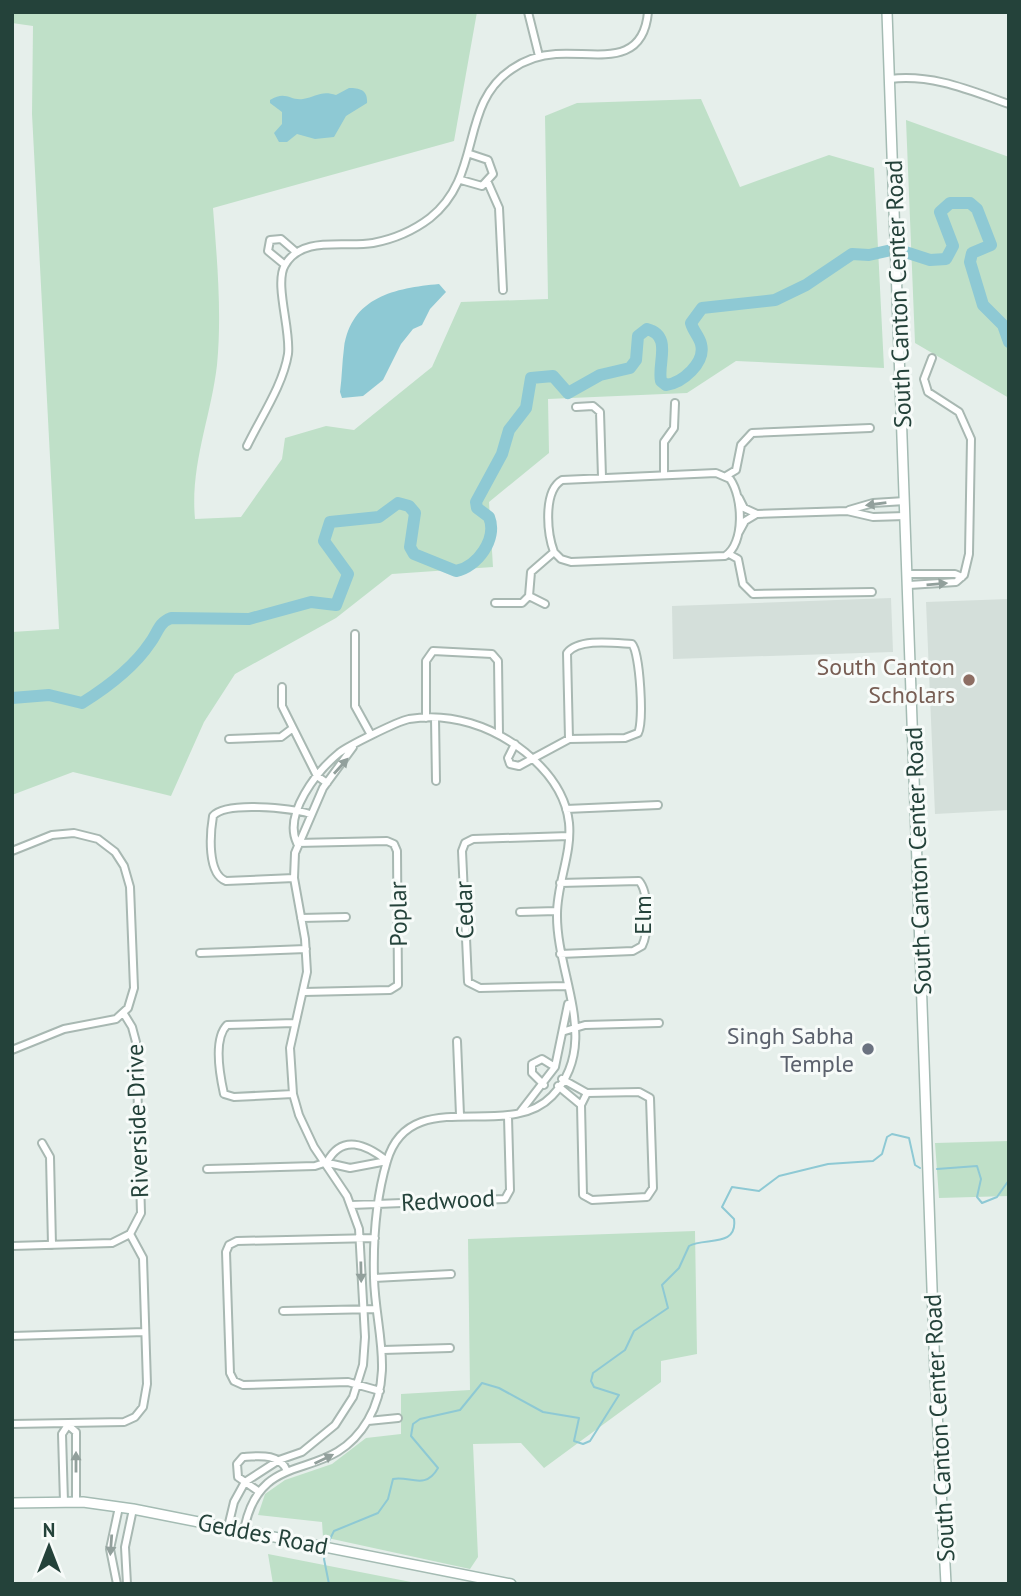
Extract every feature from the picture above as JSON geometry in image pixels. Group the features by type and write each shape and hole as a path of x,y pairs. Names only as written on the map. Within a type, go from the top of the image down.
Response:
{"main road":[{"name":"South Canton Center Road","path":"887,12 909,574 932,1298 946,1584"},
{"name":"Geddes Road","path":"12,1503 76,1502 133,1509 511,1584"}],"street":[{"path":"528,12 539,57"},
{"path":"247,446 283,374 288,356 289,334 282,278 285,265 296,252 314,246 370,244 404,234 438,211 461,180 470,154 478,115 490,90 511,69 539,57 559,54 611,55 624,51 641,35 648,12"},
{"path":"890,79 917,77 945,81 1009,104"},
{"path":"461,180 476,186 488,183 493,174 491,163 470,154"},
{"path":"488,183 499,208 503,290"},
{"path":"285,265 268,251 270,240 281,239 296,252"},
{"path":"909,585 956,582 962,577 969,554 971,439 959,412 928,392 924,379 932,358"},
{"path":"664,475 664,442 674,428 675,403"},
{"path":"576,407 593,406 600,412 601,477"},
{"path":"726,476 736,470 741,445 752,433 870,428"},
{"path":"737,493 737,545 729,554 720,558 571,562 561,559 554,552 550,496 554,486 566,478 716,473 733,482 744,508 757,514 847,511 873,517 905,516"},
{"path":"847,511 873,503 905,501"},
{"path":"738,533 745,521 757,514"},
{"path":"495,603 522,603 529,596 531,572 554,552"},
{"path":"729,554 738,559 743,584 752,594 872,592"},
{"path":"909,574 955,573 962,577"},
{"path":"529,596 545,604"},
{"path":"355,634 355,706 371,735"},
{"path":"515,744 508,758 510,764 519,766 569,739 625,738 638,733 638,662 637,649 632,644 582,644 572,646 567,653 569,739"},
{"path":"426,718 426,661 433,651 492,654 498,661 499,734"},
{"path":"282,687 282,706 317,776 327,783"},
{"path":"435,718 436,781"},
{"path":"244,1530 248,1510 258,1491 271,1479 335,1454 352,1441 368,1421 380,1391 383,1350 376,1309 374,1238 387,1161 398,1140 419,1123 441,1116 460,1115 490,1119 508,1117 542,1104 560,1083 574,1053 577,1030 560,954 557,911 569,836 566,809 554,783 533,759 515,744 499,734 457,719 406,720 371,735 353,747 342,750 317,776 298,810 293,830 297,843"},
{"path":"229,739 281,737 293,728"},
{"path":"228,1527 234,1502 245,1482 279,1460 302,1452 326,1434 345,1411 358,1385 365,1351 360,1237 351,1205 305,1132 293,1094 290,1048 303,992 306,949 294,878 297,843 327,783 353,747"},
{"path":"566,809 657,806"},
{"path":"294,878 226,881 220,878 213,869 212,821 215,813 223,809 288,807 310,814"},
{"path":"12,851 51,835 74,832 98,839 120,859 130,887 134,988 124,1014 108,1023 64,1029 12,1051"},
{"name":"Cedar","path":"566,986 480,988 468,982 462,850 465,843 473,839 569,836"},
{"name":"Poplar","path":"297,843 387,841 394,844 397,851 398,985 390,990 303,992"},
{"name":"Elm","path":"560,883 639,880 644,889 645,936 642,946 634,951 560,954"},
{"path":"520,912 557,911"},
{"path":"301,918 346,917"},
{"path":"200,953 306,949"},
{"path":"521,1111 544,1085 555,1067 565,1031 569,1000"},
{"name":"Riverside Drive","path":"12,1246 112,1243 130,1234 140,1218 136,1042 132,1027 124,1014"},
{"path":"293,1094 234,1097 224,1094 220,1041 221,1031 227,1025 294,1023"},
{"path":"565,1031 577,1030 585,1025 659,1023"},
{"path":"457,1041 460,1115"},
{"path":"544,1085 532,1073 532,1064 542,1059 555,1067"},
{"path":"550,1077 587,1093 639,1092 650,1098 653,1188 647,1197 593,1200 583,1195 581,1105 587,1093"},
{"path":"560,1083 581,1105"},
{"name":"Redwood","path":"351,1205 505,1199 510,1190 508,1117"},
{"path":"42,1143 50,1164 52,1245"},
{"path":"327,1163 338,1147 353,1143 374,1151 387,1161"},
{"path":"207,1170 315,1166 327,1163 350,1168 387,1161"},
{"path":"12,1424 124,1422 135,1417 147,1395 143,1258 130,1234"},
{"path":"374,1238 237,1241 229,1245 226,1252 230,1373 234,1381 243,1385 348,1382 380,1391"},
{"path":"374,1278 451,1274"},
{"path":"283,1311 376,1309"},
{"path":"12,1336 145,1332"},
{"path":"383,1350 450,1348"},
{"path":"368,1421 398,1418"},
{"path":"68,1425 76,1432 76,1502"},
{"path":"64,1502 62,1434 68,1425"},
{"path":"258,1491 238,1477 236,1471 243,1457 266,1456 279,1460 287,1471"},
{"path":"117,1584 110,1549 119,1507"},
{"path":"127,1584 125,1547 133,1509"}],"shaded area":[{"path":"891,598 893,652 673,659 672,606"},
{"name":"South Canton Scholars","path":"1009,599 1009,810 935,814 926,602"}],"green space":[{"path":"12,12 477,12 454,141 213,208 218,286 217,365 195,479 195,519 241,517 282,459 285,438 326,426 354,430 432,367 461,302 548,299 545,116 577,103 701,99 740,187 829,155 874,168 884,368 736,361 687,393 548,399 549,453 489,502 493,567 392,574 336,618 235,674 204,722 171,796 73,772 12,795 12,632 59,629 32,114 33,26 12,23"},
{"path":"906,120 1009,157 1009,398 915,343"},
{"path":"1009,1141 1009,1196 939,1198 935,1143"},
{"path":"695,1231 697,1354 661,1361 661,1382 544,1468 521,1443 473,1444 478,1557 470,1569 323,1537 322,1522 258,1515 265,1494 285,1480 332,1464 366,1438 401,1434 401,1394 470,1390 468,1239"},
{"path":"268,1554 411,1582 273,1584"}],"water":[{"path":"349,88 363,91 367,103 346,116 334,137 315,139 297,134 287,142 279,142 274,133 282,124 282,112 270,103 270,100 280,96 299,99 322,94 336,95"},
{"path":"439,284 446,292 430,309 422,325 413,329 401,344 383,380 363,396 342,398 340,392 344,348 348,331 356,317 378,298 407,289"}],"waterway":[{"path":"12,698 49,695 82,703 128,669 161,625 171,618 249,619 311,602 336,605 348,574 324,541 330,522 379,517 398,503 409,506 415,513 410,547 414,554 456,571 464,568 478,558 488,543 491,534 489,517 477,508 476,502 502,454 509,430 526,408 531,378 553,376 568,393 600,375 630,368 636,360 638,336 647,329 655,333 662,344 661,381 666,385 672,383 691,371 700,358 701,344 691,323 702,308 775,300 806,285 852,254 869,255 896,249 930,260 946,259 953,246 940,212 950,203 970,203 977,209 991,245 972,253 970,262 983,305 1003,325 1009,342"},
{"path":"327,1545 334,1531 378,1513 388,1499 393,1479 422,1481 433,1475 438,1468 411,1436 413,1424 420,1419 460,1410 482,1383 499,1388 543,1412 579,1418 574,1441 583,1444 590,1441 619,1395 594,1387 591,1381 593,1373 625,1350 634,1331 668,1308 662,1285 679,1268 689,1246 719,1240 731,1234 734,1219 722,1207 732,1187 759,1191 779,1176 828,1164 873,1161 882,1154 887,1137 892,1134 909,1138 915,1165 920,1168"},
{"path":"937,1169 977,1166 981,1179 977,1197 982,1203 997,1197 1009,1180"},
{"path":"326,1551 324,1559 329,1584"}],"place":[{"name":"South Canton Scholars","path":"969,680"},
{"name":"Singh Sabha Temple","path":"868,1049"}]}
